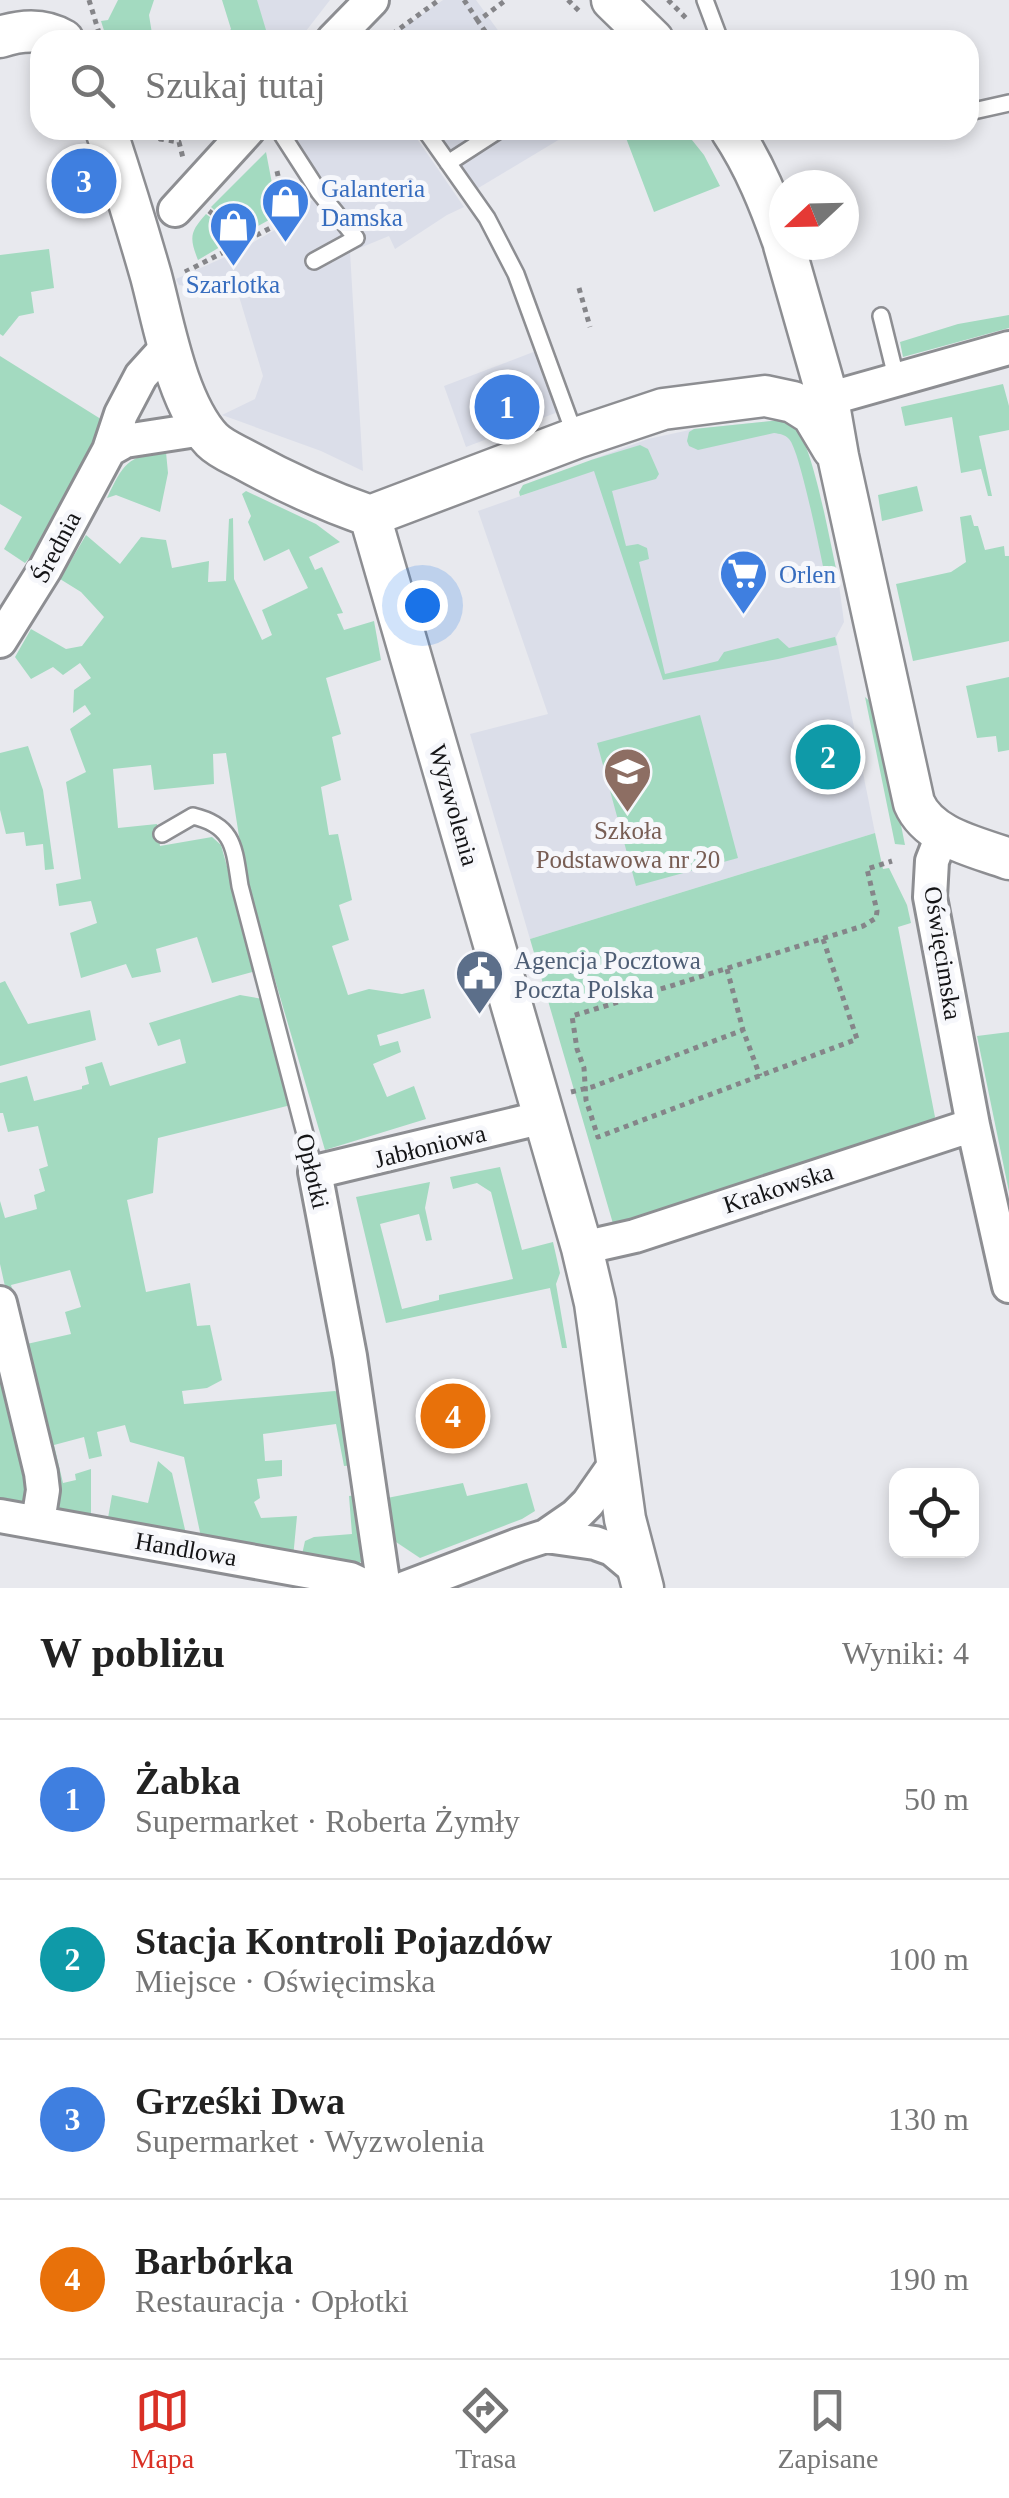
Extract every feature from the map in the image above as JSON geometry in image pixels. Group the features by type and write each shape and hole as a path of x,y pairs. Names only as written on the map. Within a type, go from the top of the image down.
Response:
{"street":[{"path":"57,0 69,30"},
{"path":"612,0 643,30"},
{"path":"0,37 30,31"},
{"path":"109,140 169,346 203,429 215,444 328,501 370,516 663,409 765,396 793,402 812,414 838,456"},
{"path":"185,200 239,140"},
{"path":"738,140 769,201"},
{"path":"789,260 828,400 914,803 923,818 942,833 1009,858"},
{"path":"765,396 786,379 800,353 806,322"},
{"name":"Średnia","path":"0,641 45,570 108,450 120,414 142,376 169,346"},
{"path":"828,400 1009,348"},
{"path":"108,450 125,441 203,429"},
{"name":"Wyzwolenia","path":"370,516 556,1105 595,1303 626,1520 640,1579"},
{"name":"Oświęcimska","path":"942,833 932,861 930,897 973,1125 1009,1286"},
{"name":"Jabłoniowa","path":"316,1172 556,1105"},
{"name":"Krakowska","path":"582,1248 635,1236 973,1125"},
{"name":"Opłotki","path":"316,1172 350,1356 384,1588"},
{"path":"0,1303 41,1474 38,1522"},
{"path":"405,1588 546,1536 588,1504 618,1460"},
{"name":"Handlowa","path":"0,1516 350,1579 369,1588"},
{"path":"546,1536 612,1549 640,1579"}],"lane":[{"path":"705,0 716,30"},
{"path":"979,110 1009,103"},
{"path":"285,140 319,192 356,238 314,260"},
{"path":"432,140 487,218 516,274 576,438"},
{"path":"448,162 483,140"},
{"path":"748,140 756,172"},
{"path":"881,316 897,380"},
{"name":"Opłotki","path":"162,834 194,816 218,825 229,837 316,1172"}],"path":[{"path":"89,0 98,30"},
{"path":"398,30 440,0"},
{"path":"464,0 484,30"},
{"path":"478,21 506,0"},
{"path":"166,140 179,142 185,200"},
{"path":"174,278 288,219 273,157"},
{"path":"578,288 590,327"},
{"path":"823,939 857,1039 598,1138 572,1016 863,926 876,918 866,869 892,861"},
{"path":"727,969 760,1076"},
{"path":"556,1105 585,1088 743,1030"}],"shaded area":[{"path":"256,0 330,0 307,30 265,30"},
{"path":"443,0 476,0 498,30 399,30"},
{"path":"292,140 418,140 464,207 395,249 389,236 350,252 363,471 321,451 222,415 255,399 263,376 238,293 179,285 176,279 291,221 290,214 326,192"},
{"path":"438,140 558,140 475,190"},
{"path":"536,351 558,412 466,447 444,386"},
{"path":"785,421 797,429 811,464 838,577 844,622 836,637 875,833 530,939 470,734 548,714 478,511 594,470 591,460 648,439 694,429"}],"green space":[{"path":"118,0 154,0 149,15 151,30 104,30 101,21 108,20"},
{"path":"222,0 257,0 266,30 231,29"},
{"path":"627,140 692,140 720,186 654,212"},
{"path":"266,152 278,215 242,235 211,207"},
{"path":"206,214 237,237 198,260 193,235"},
{"path":"49,249 54,288 31,292 34,313 19,316 3,336 0,255"},
{"path":"1009,315 1009,328 903,357 900,342 958,324"},
{"path":"0,356 104,421 56,514 51,533 25,563 4,549 22,517 0,504"},
{"path":"1003,384 1009,406 1009,430 979,436 992,496 988,496 981,469 961,473 952,417 905,426 901,407"},
{"path":"771,421 794,426 808,452 838,577 826,580 804,482 794,447 787,437 774,433 698,450 687,441 694,429"},
{"path":"640,445 648,449 659,474 656,479 612,491 626,546 638,544 647,548 649,559 639,562 665,674 718,661 724,652 778,638 789,648 835,637 837,645 663,680 594,471 520,496 519,492 523,485"},
{"path":"166,452 168,473 160,512 116,495 107,498 117,477 134,459"},
{"path":"917,486 923,511 882,521 878,495"},
{"path":"246,491 316,524 340,542 309,557 315,570 322,567 343,613 337,614 344,630 374,621 381,660 326,678 341,734 332,737 341,780 321,787 329,835 338,834 352,900 339,905 349,940 332,946 348,995 369,989 402,994 424,989 431,1018 377,1035 380,1046 398,1041 401,1052 373,1064 387,1097 414,1086 426,1119 325,1150 246,881 226,753 213,754 214,784 154,790 151,765 113,769 118,828 157,824 160,846 212,837 221,845 256,971 212,983 197,937 156,949 161,972 132,978 126,964 81,978 70,933 97,923 91,901 59,906 56,884 81,879 66,782 86,772 70,729 91,714 85,705 73,713 74,690 91,678 80,663 63,675 53,667 31,679 15,657 31,629 66,649 82,646 104,617 81,592 60,579 86,535 120,564 141,537 166,540 172,568 209,561 208,582 226,581 229,519 233,518 234,579 262,640 272,635 262,610 308,588 289,549 264,561 248,522 251,516 242,494"},
{"path":"971,515 985,550 1004,546 1005,556 1009,556 1009,641 913,661 896,584 951,572 966,562 960,517"},
{"path":"1009,677 1009,750 998,752 996,736 977,738 966,686"},
{"path":"865,697 879,715 905,845 895,844"},
{"path":"700,715 738,858 636,886 597,743"},
{"path":"28,746 43,790 54,869 45,870 43,844 26,846 24,832 6,834 0,810 0,753"},
{"path":"875,833 883,869 889,868 911,923 898,927 933,1121 614,1227 530,939"},
{"path":"5,981 28,1024 90,1010 96,1040 0,1066 0,983"},
{"path":"240,995 263,999 291,1105 158,1138 153,1193 127,1200 146,1292 190,1283 197,1326 210,1325 222,1380 207,1388 182,1391 184,1404 335,1391 348,1397 356,1465 344,1466 336,1424 263,1434 265,1461 282,1460 282,1476 257,1479 260,1498 254,1502 261,1518 297,1516 293,1558 201,1537 184,1457 130,1442 125,1425 97,1432 102,1456 89,1459 84,1437 54,1445 63,1483 76,1480 75,1474 91,1469 91,1514 56,1508 18,1346 71,1334 65,1312 81,1307 70,1270 11,1285 23,1325 14,1327 0,1264 0,1201 5,1218 37,1209 34,1195 45,1191 39,1169 48,1166 38,1126 8,1132 0,1113 0,1083 27,1076 34,1101 82,1089 89,1084 85,1067 102,1062 110,1086 186,1063 180,1039 158,1046 149,1023"},
{"path":"1009,1032 1009,1192 977,1036"},
{"path":"500,1167 522,1250 553,1242 567,1348 562,1348 550,1288 386,1323 356,1197 430,1182 425,1208 432,1240 426,1241 419,1214 380,1224 402,1309 439,1300 439,1295 513,1279 491,1192 477,1183 453,1189 450,1177"},
{"path":"0,1345 31,1477 29,1503 0,1508"},
{"path":"158,1461 172,1473 186,1534 108,1518 112,1495 148,1503"},
{"path":"463,1483 467,1496 527,1483 535,1511 420,1558 393,1540 387,1498"},
{"path":"359,1495 366,1556 361,1562 337,1567 301,1559 305,1541 352,1534 349,1496"}],"place":[{"name":"Grześki Dwa","path":"84,181"},
{"name":"Galanteria Damska","path":"286,244"},
{"name":"Szarlotka","path":"233,268"},
{"name":"Żabka","path":"507,407"},
{"name":"Orlen","path":"744,616"},
{"name":"Stacja Kontroli Pojazdów","path":"828,757"},
{"name":"Szkoła Podstawowa nr 20","path":"628,814"},
{"name":"Agencja Pocztowa Poczta Polska","path":"479,1016"},
{"name":"Barbórka","path":"453,1416"}]}
